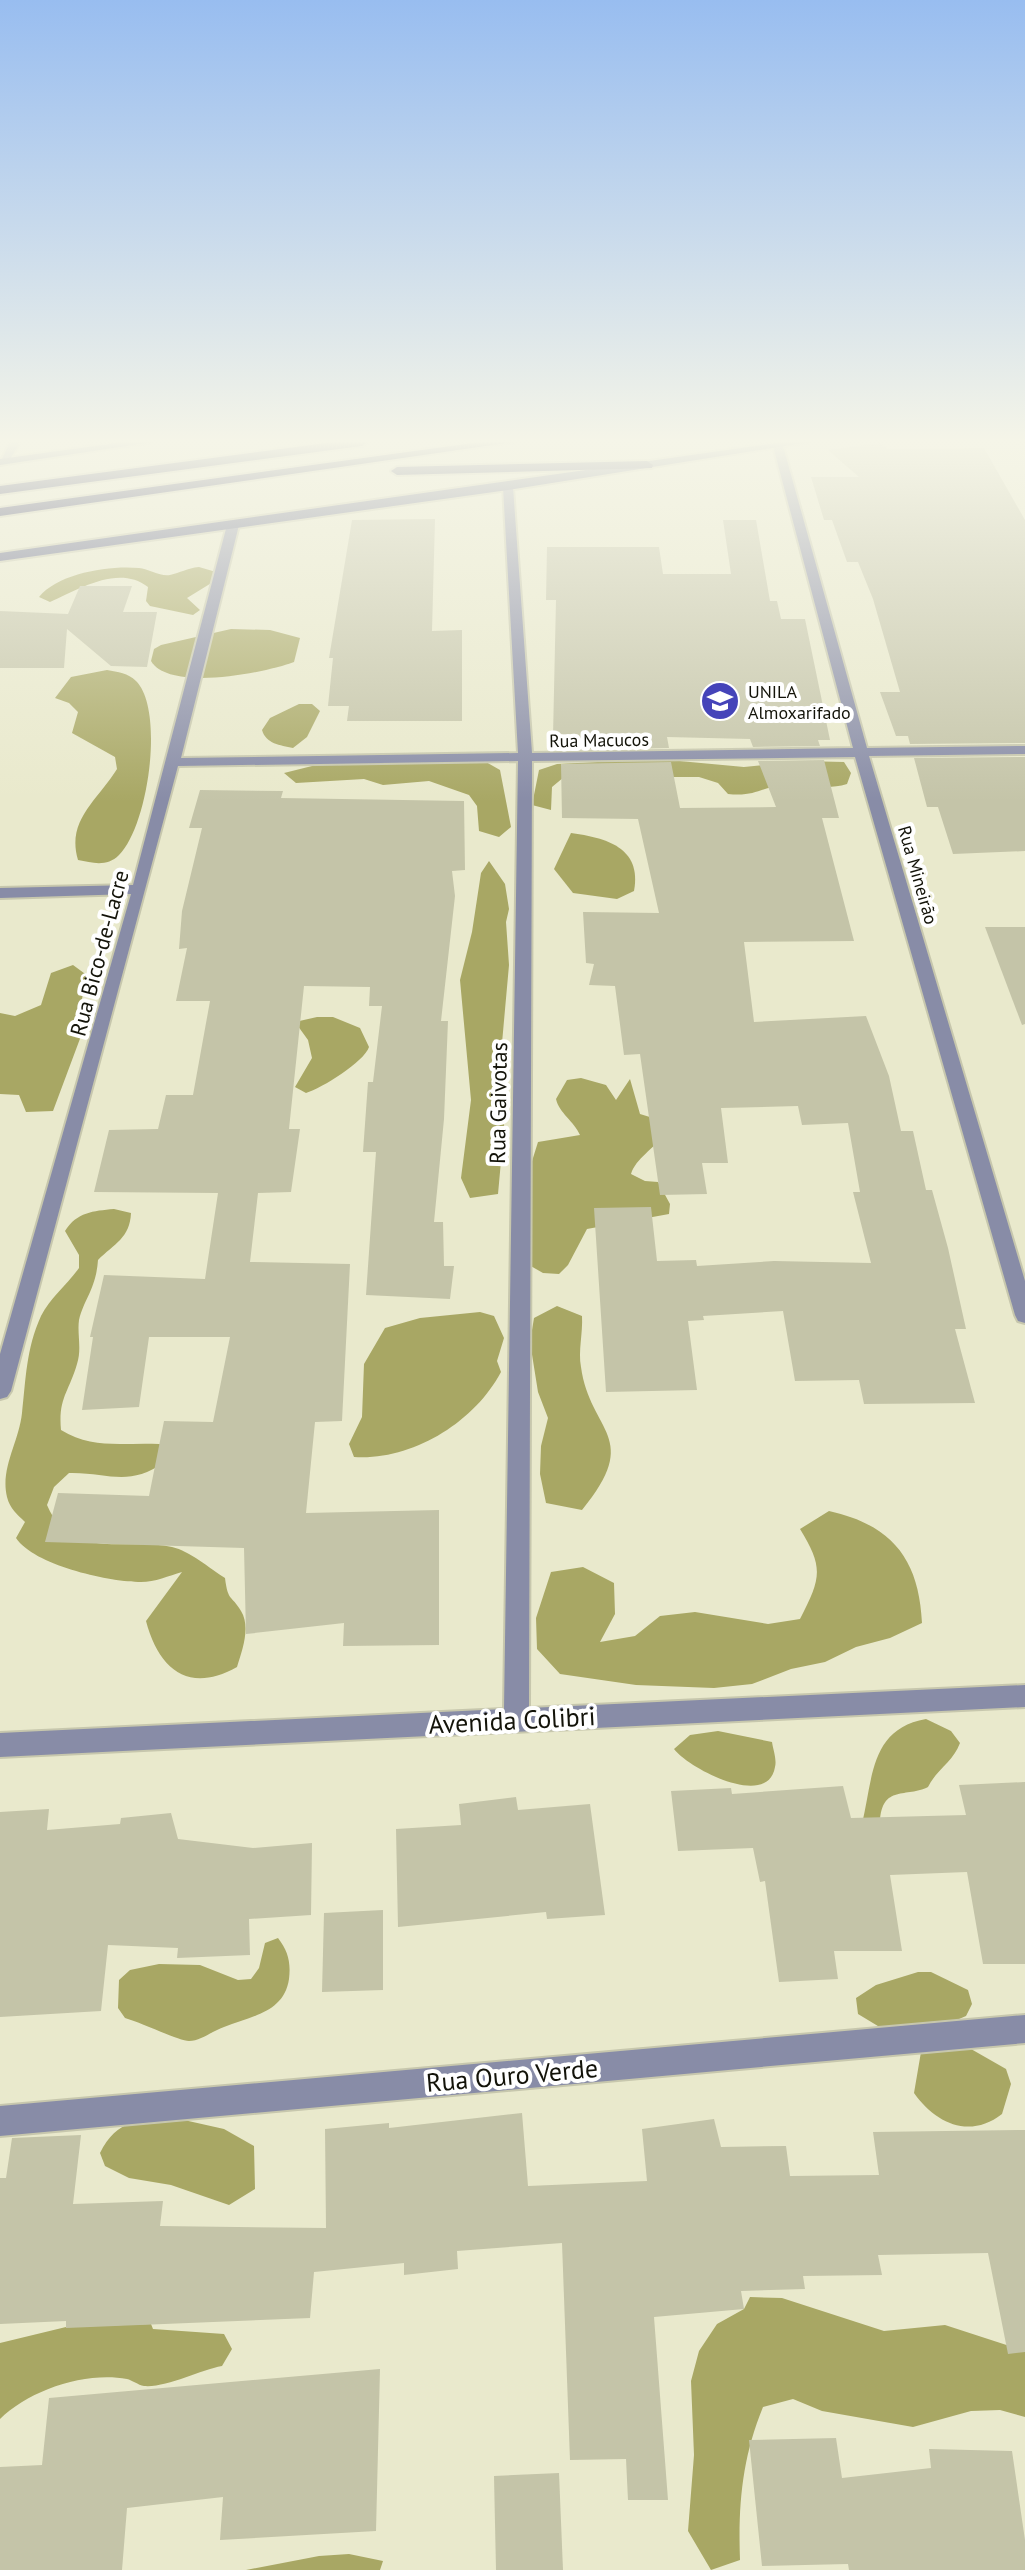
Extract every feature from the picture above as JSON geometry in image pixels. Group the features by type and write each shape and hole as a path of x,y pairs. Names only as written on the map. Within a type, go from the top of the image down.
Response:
{"street":[{"name":"Rua Bico-de-Lacre","path":"0,1391 140,889 224,562"},
{"name":"Rua Gaivotas","path":"513,562 525,760 516,1720"},
{"name":"Rua Mineirão","path":"809,562 861,752 1025,1315"},
{"name":"Rua Macucos","path":"173,762 525,760 1025,750"},
{"path":"0,893 140,889"},
{"name":"Avenida Colibri","path":"0,1745 1025,1696"},
{"name":"Rua Ouro Verde","path":"0,2121 1025,2029"}],"shaded area":[{"path":"199,567 216,572 213,582 187,598 200,610 193,615 150,606 146,601 148,587 124,578 98,581 50,602 39,597 59,582 85,572 139,568 166,575"},
{"path":"231,629 270,630 300,638 294,662 241,675 197,678 177,676 161,670 151,661 154,649 161,645"},
{"path":"107,670 136,681 145,696 150,716 151,741 145,795 129,841 114,859 94,863 78,860 76,833 86,811 117,769 115,757 72,733 78,712 69,703 55,698 71,677"},
{"path":"299,704 312,704 320,711 307,737 293,748 274,743 264,735 262,730 270,718"},
{"path":"658,759 744,767 802,761 844,762 851,773 847,784 839,786 784,785 737,795 728,794 718,783 699,777 564,777 552,787 551,810 532,805 539,770 557,764"},
{"path":"385,760 486,762 500,770 511,827 499,837 479,831 477,806 469,795 429,781 383,785 364,779 296,783 284,773 324,763"},
{"path":"571,833 597,838 619,847 632,864 634,891 617,899 573,893 554,869"},
{"path":"489,861 505,884 509,909 506,922 509,965 502,1043 504,1128 498,1194 470,1198 461,1178 471,1100 460,980 472,932 481,873"},
{"path":"73,965 88,976 76,1021 81,1036 53,1111 26,1112 19,1095 0,1094 0,1013 15,1016 41,1005 51,973"},
{"path":"333,1017 360,1028 369,1047 342,1074 306,1093 295,1087 312,1058 308,1040 295,1022"},
{"path":"581,1078 606,1085 616,1100 630,1079 640,1114 653,1118 664,1134 631,1174 645,1181 658,1182 670,1204 669,1214 587,1229 568,1265 559,1274 543,1273 529,1265 531,1185 528,1174 538,1142 580,1135 556,1099 567,1080"},
{"path":"114,1209 131,1213 130,1222 120,1240 98,1260 95,1279 79,1320 78,1358 63,1402 61,1430 97,1443 159,1444 164,1446 165,1462 140,1475 128,1477 69,1473 54,1487 47,1505 57,1523 85,1541 172,1547 225,1578 229,1595 244,1617 245,1632 237,1667 220,1675 204,1678 178,1672 159,1653 152,1638 146,1621 182,1572 138,1582 90,1575 38,1556 16,1538 25,1522 7,1497 6,1476 20,1424 32,1340 49,1303 79,1268 79,1255 65,1231 80,1216"},
{"path":"557,1306 582,1316 581,1367 586,1389 608,1436 611,1450 609,1466 600,1485 582,1510 546,1503 540,1474 541,1446 548,1418 538,1392 530,1342 534,1318"},
{"path":"480,1312 494,1316 504,1338 497,1361 501,1372 475,1407 439,1435 418,1445 376,1457 354,1457 349,1444 362,1417 364,1364 385,1328 420,1318"},
{"path":"829,1511 870,1525 898,1548 915,1580 922,1623 825,1662 791,1669 752,1684 714,1688 636,1685 560,1674 537,1649 536,1618 551,1572 583,1567 614,1583 615,1614 600,1642 635,1636 660,1616 695,1612 768,1624 800,1619 816,1583 817,1573 813,1554 800,1529"},
{"path":"926,1719 951,1731 960,1743 957,1750 928,1787 891,1797 885,1802 880,1822 862,1824 872,1773 884,1744 908,1724"},
{"path":"718,1731 772,1742 775,1767 769,1779 758,1785 727,1781 695,1766 674,1749 690,1735"},
{"path":"278,1938 289,1962 289,1979 281,1999 265,2012 189,2041 125,2018 118,2008 119,1980 130,1970 159,1964 200,1965 238,1980 251,1979 259,1968 265,1943"},
{"path":"918,1972 931,1972 968,1990 972,2004 966,2016 936,2029 1006,2069 1011,2084 1002,2114 990,2122 966,2127 943,2120 933,2113 914,2093 921,2052 858,2014 856,1998 876,1985"},
{"path":"175,2118 224,2129 254,2146 255,2189 229,2205 171,2185 129,2178 105,2166 100,2153 122,2127 151,2119"},
{"path":"750,2297 782,2298 884,2331 945,2325 1025,2351 1025,2417 1000,2410 971,2411 913,2427 822,2411 793,2399 763,2407 750,2445 743,2482 740,2560 711,2570 688,2531 694,2455 691,2381 699,2351 717,2324 744,2309"},
{"path":"151,2324 153,2329 224,2334 232,2349 222,2366 153,2386 111,2377 59,2385 26,2399 0,2419 0,2343 66,2327"},
{"path":"349,2554 383,2561 380,2570 246,2570 319,2556"}],"building":[{"path":"345,562 434,562 432,631 462,630 462,721 347,721 349,706 328,706 333,658 329,658"},
{"path":"547,562 661,562 663,574 731,574 729,562 763,562 770,601 777,601 781,619 805,619 830,740 818,740 820,746 753,747 750,739 667,737 669,748 560,750 560,736 553,736 556,600 546,600"},
{"path":"847,562 1025,562 1025,743 910,744 908,736 896,736 880,692 900,692 873,599 858,562"},
{"path":"80,586 132,586 123,612 157,612 147,667 111,666 67,629 64,668 0,668 0,611 68,614"},
{"path":"1025,757 1025,851 953,854 938,807 927,807 914,758"},
{"path":"824,760 839,818 822,818 854,941 744,942 754,1022 866,1016 889,1076 901,1131 913,1131 926,1190 932,1190 966,1329 955,1329 975,1403 864,1404 859,1380 795,1381 783,1311 703,1316 704,1320 688,1321 697,1390 606,1392 594,1208 651,1207 657,1261 696,1260 697,1266 774,1261 871,1263 853,1192 860,1192 848,1123 802,1125 798,1106 721,1108 728,1163 702,1163 707,1194 660,1195 640,1054 624,1055 615,986 589,985 594,964 586,963 583,912 659,913 638,819 562,818 561,764 671,762 680,808 776,807 758,761"},
{"path":"200,790 283,791 281,798 464,801 465,870 452,871 455,896 441,1021 448,1021 444,1119 434,1222 443,1222 444,1266 454,1266 450,1299 366,1295 376,1152 363,1152 368,1082 373,1082 382,1006 369,1006 370,987 304,986 289,1129 300,1129 291,1192 258,1193 250,1262 350,1264 342,1421 315,1422 306,1513 439,1510 439,1645 343,1646 344,1623 246,1634 244,1548 45,1542 58,1493 149,1496 164,1421 213,1422 230,1337 149,1337 139,1407 82,1410 93,1337 90,1337 104,1275 205,1279 218,1193 94,1192 109,1130 158,1129 166,1095 193,1095 210,1001 176,1001 187,948 179,949 182,911 202,828 189,828"},
{"path":"985,927 1025,927 1025,1024 1022,1025"},
{"path":"1025,1782 1025,1964 983,1964 967,1872 890,1875 902,1951 834,1951 838,1979 779,1982 765,1881 760,1882 753,1848 678,1851 671,1791 731,1788 732,1794 843,1786 851,1818 966,1815 959,1785"},
{"path":"516,1797 518,1810 590,1804 605,1915 547,1919 546,1912 398,1927 396,1829 461,1825 459,1804"},
{"path":"49,1809 47,1830 120,1824 121,1818 171,1813 178,1839 253,1848 312,1843 311,1915 249,1919 250,1955 177,1958 178,1948 108,1945 101,2011 0,2017 0,1812"},
{"path":"383,1910 383,1990 322,1992 324,1913"},
{"path":"522,2113 528,2186 647,2181 642,2129 714,2119 721,2147 786,2146 790,2176 879,2175 873,2132 1025,2130 1025,2352 1008,2354 988,2253 878,2255 882,2275 803,2276 805,2289 741,2291 744,2309 654,2317 668,2500 628,2500 626,2459 570,2460 562,2243 457,2251 458,2269 404,2275 404,2263 314,2272 310,2318 66,2328 66,2321 0,2324 0,2178 6,2178 12,2138 81,2135 73,2204 163,2201 160,2226 326,2228 325,2129 389,2123 389,2128"},
{"path":"380,2369 376,2531 220,2540 223,2497 127,2508 122,2570 0,2570 0,2467 42,2465 49,2398"},
{"path":"836,2438 842,2478 931,2468 929,2449 1012,2451 1025,2540 1025,2570 849,2570 848,2564 762,2566 749,2440"},
{"path":"559,2473 563,2570 496,2570 494,2476"}],"place":[{"name":"UNILA Almoxarifado","path":"720,701"}]}
